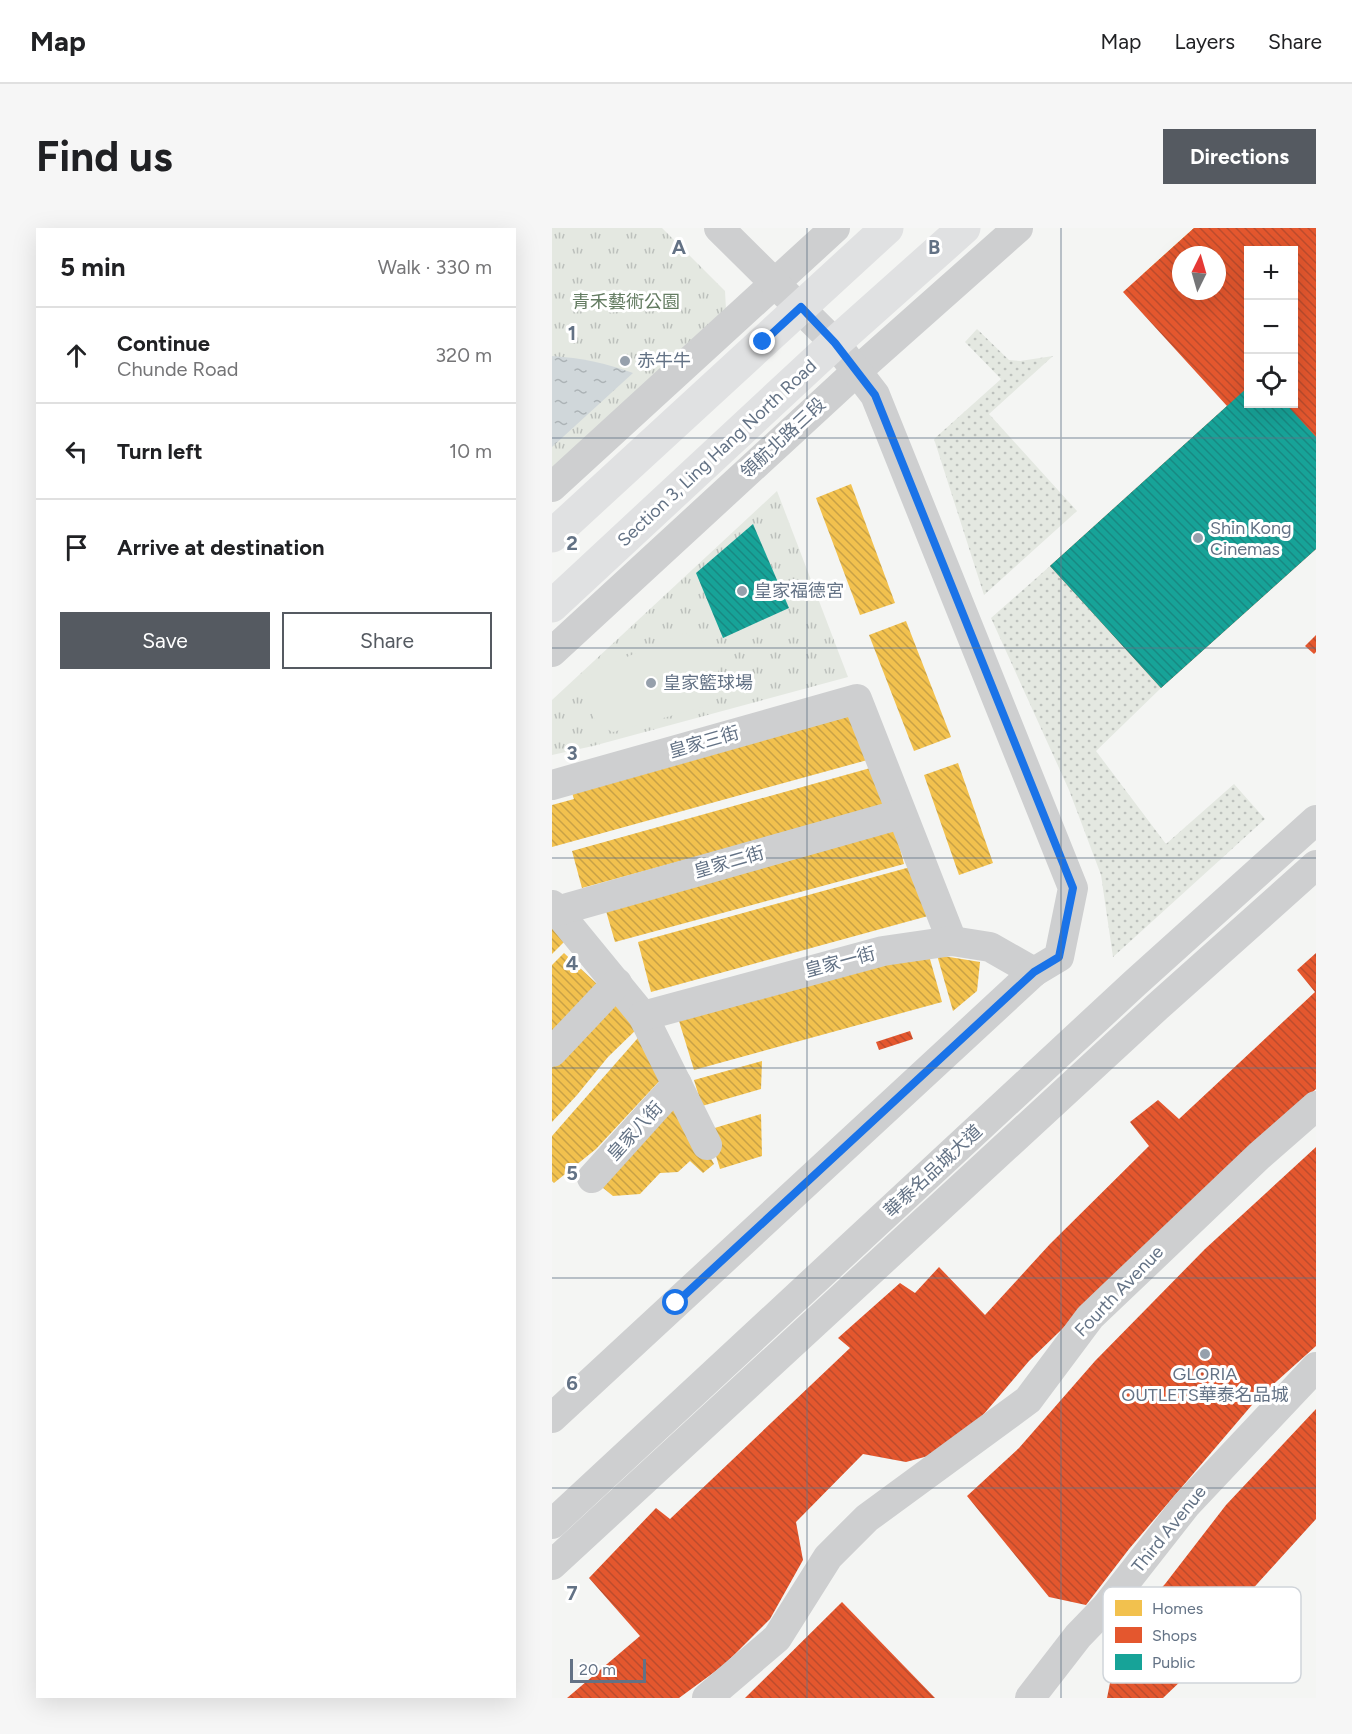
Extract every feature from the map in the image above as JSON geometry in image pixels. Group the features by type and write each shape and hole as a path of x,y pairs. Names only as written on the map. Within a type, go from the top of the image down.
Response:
{"main road":[{"path":"552,536 887,228"},
{"name":"Section 3, Ling Hang North Road","path":"552,606 835,343 964,228"}],"street":[{"path":"552,1418 1034,972 1059,957 1073,888 875,395 835,343 719,228"},
{"path":"552,487 835,228"},
{"name":"領航北路三段","path":"552,652 856,371 1018,228"},
{"name":"皇家三街","path":"552,785 856,699 901,814"},
{"path":"901,814 952,940"},
{"name":"皇家二街","path":"554,908 901,814"},
{"name":"華泰名品城大道","path":"552,1524 1135,983 1316,820"},
{"name":"華泰名品城大道","path":"552,1565 1139,1023 1316,865"},
{"path":"554,908 644,1016 707,1145"},
{"name":"皇家一街","path":"644,1016 883,951 952,940 990,947 1034,972"},
{"path":"552,1052 617,983"},
{"name":"皇家八街","path":"592,1178 677,1084"},
{"name":"Fourth Avenue","path":"872,1524 1028,1400 1089,1317 1259,1156 1316,1106"},
{"name":"Fourth Avenue","path":"872,1524 1044,1411 1104,1328 1316,1126"},
{"name":"Third Avenue","path":"1122,1587 1186,1504 1316,1367"},
{"name":"Third Avenue","path":"1141,1587 1201,1514 1316,1393"},
{"path":"707,1698 777,1638 828,1557 872,1524"},
{"path":"728,1698 789,1644 872,1524"},
{"name":"Third Avenue","path":"1030,1698 1078,1636 1103,1610"},
{"name":"Third Avenue","path":"1049,1698 1103,1633"}],"green space":[{"name":"青禾藝術公園","path":"552,228 662,228 725,291 726,310 552,472"},
{"path":"977,329 1009,360 1020,361 1053,356 989,414 1077,511 984,595 934,439 1001,379 965,342"},
{"path":"777,491 848,677 552,755 552,700"},
{"path":"1050,566 1161,688 1096,751 1166,844 1234,784 1265,819 1113,957 1101,875 1069,790 991,618"},
{"name":"皇家籃球場","path":"685,633 704,642 718,664 718,683 710,705 613,732 594,718 585,683 595,670"}],"water":[{"path":"552,356 593,361 633,373 552,447"}],"building: Homes":[{"path":"1194,228 1316,228 1316,238 1298,254 1298,246 1244,246 1244,303 1204,340 1143,274 1172,248 1172,300 1226,300 1226,246 1174,246"},
{"path":"851,484 895,603 860,615 816,498"},
{"path":"906,621 951,737 914,751 869,635"},
{"path":"857,711 871,759 552,847 552,805 574,799 571,790"},
{"path":"958,763 993,863 959,875 924,775"},
{"path":"874,767 885,805 582,888 572,851"},
{"path":"894,826 904,864 615,942 604,904"},
{"path":"914,866 928,916 651,992 638,942"},
{"path":"552,918 567,939 552,954"},
{"path":"928,952 942,1002 694,1070 679,1021"},
{"path":"564,953 597,984 552,1034 552,965"},
{"path":"937,955 980,962 977,991 953,1011"},
{"path":"616,1000 641,1025 608,1057 552,1122 552,1067"},
{"path":"644,1031 665,1075 596,1149 554,1183 552,1181 552,1136"},
{"path":"762,1061 761,1089 702,1106 694,1080"},
{"path":"674,1106 695,1130 714,1164 703,1173 690,1161 678,1172 660,1173 640,1194 613,1196 597,1183"},
{"path":"761,1114 762,1156 720,1169 708,1130"}],"building: Shops":[{"name":"Shin Kong Cinemas","path":"1194,228 1316,228 1316,549 1161,688 1050,566 1227,406 1123,292 1172,248 1172,300 1226,300 1226,246 1174,246"},
{"path":"1316,635 1316,652 1314,654 1305,646"},
{"path":"1316,953 1316,1089 1232,1165 1029,1361 954,1449 906,1462 863,1454 796,1522 803,1560 770,1619 724,1665 679,1698 567,1698 640,1636 589,1578 656,1508 670,1519 850,1348 838,1338 900,1283 915,1293 939,1267 985,1315 1050,1244 1149,1146 1130,1122 1158,1100 1179,1119 1315,992 1297,970"},
{"path":"910,1031 913,1039 879,1050 876,1042"},
{"name":"GLORIA OUTLETS華泰名品城","path":"1316,1147 1316,1346 1257,1399 1129,1549 1086,1605 1049,1597 967,1496 1019,1448 1095,1361 1205,1249"},
{"path":"1316,1409 1316,1519 1254,1587 1162,1587 1226,1505"},
{"path":"842,1602 935,1698 745,1698"},
{"path":"1110,1683 1179,1683 1163,1698 1107,1698"}],"building: Public":[{"name":"Shin Kong Cinemas","path":"1244,391 1244,408 1290,408 1316,437 1316,549 1161,688 1050,566"},
{"name":"皇家福德宮","path":"753,524 789,608 723,638 696,573"}],"place":[{"name":"赤牛牛","path":"625,361"},
{"name":"Shin Kong Cinemas","path":"1198,538"},
{"name":"皇家福德宮","path":"742,591"},
{"name":"皇家籃球場","path":"651,683"},
{"name":"GLORIA OUTLETS華泰名品城","path":"1205,1354"}],"route":[{"path":"676,1303 1034,972 1059,957 1073,888 875,395 835,343 801,307 763,342"}]}
